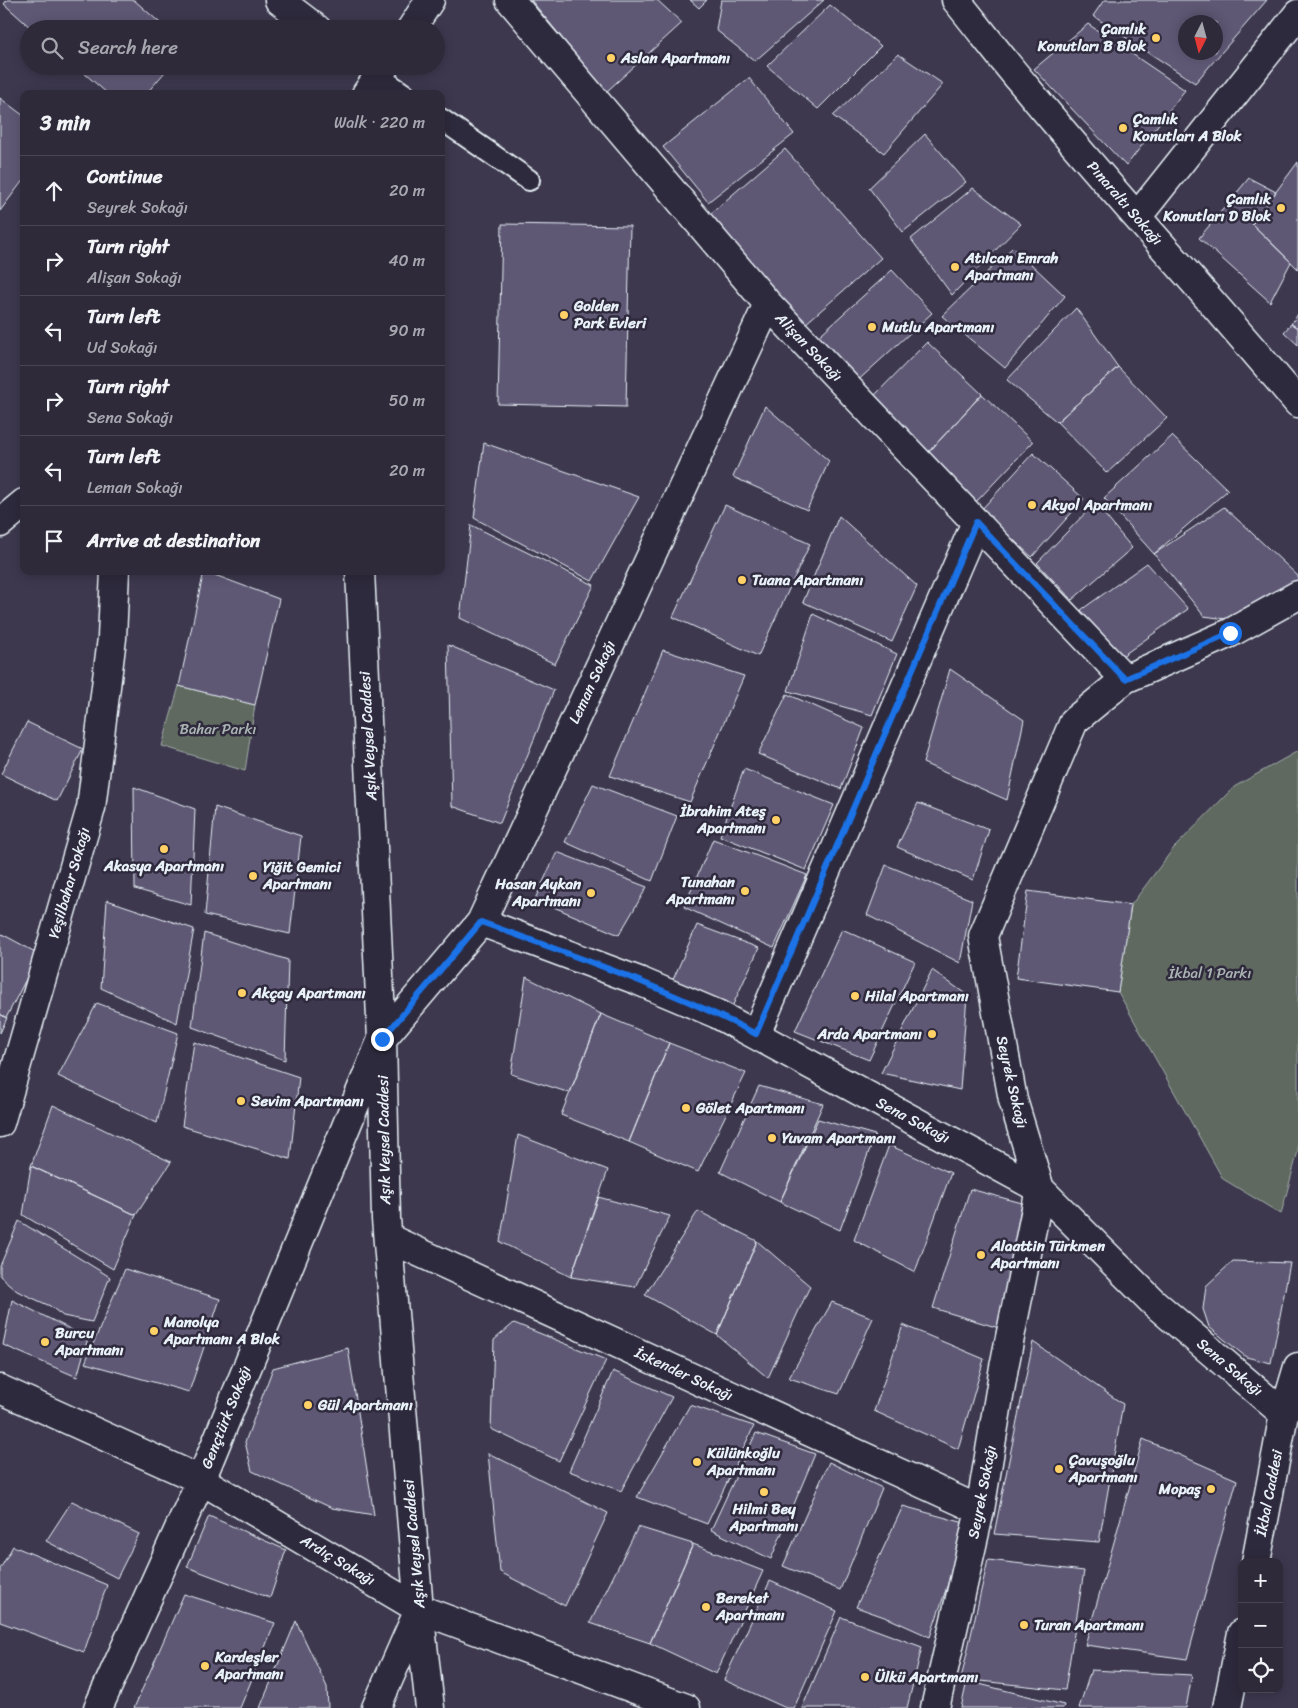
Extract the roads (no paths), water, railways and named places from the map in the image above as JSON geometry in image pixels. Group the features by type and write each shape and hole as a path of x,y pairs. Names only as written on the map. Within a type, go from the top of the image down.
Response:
{"street":[{"path":"279,0 305,20"},
{"path":"416,20 430,0"},
{"name":"Alişan Sokağı","path":"510,0 768,304 1125,679"},
{"name":"Pınaraltı Sokağı","path":"956,0 1025,87 1137,217 1240,332 1298,403"},
{"path":"1137,217 1298,14"},
{"name":"Leman Sokağı","path":"382,1039 481,922 768,304"},
{"path":"0,523 20,506"},
{"path":"756,1034 976,522"},
{"name":"Yeşilbahar Sokağı","path":"0,1123 91,808 112,638 115,575"},
{"name":"Yeşilbahar Sokağı","path":"112,638 133,575"},
{"name":"Aşık Veysel Caddesi","path":"360,575 382,1039 386,1219 419,1609 430,1708"},
{"name":"Seyrek Sokağı","path":"935,1708 980,1510 1004,1367 1040,1189 1013,1100 984,936 1074,721 1125,679 1230,633 1298,595"},
{"name":"Sena Sokağı","path":"481,922 639,981 717,1014 1040,1189 1153,1302 1284,1414"},
{"name":"Gençtürk Sokağı","path":"98,1708 201,1480 382,1039"},
{"name":"İskender Sokağı","path":"388,1238 980,1510"},
{"name":"İkbal Caddesi","path":"1257,1558 1284,1414 1298,1367"},
{"name":"Ardıç Sokağı","path":"0,1389 201,1480 419,1609 686,1708"},
{"path":"376,1708 419,1609"},
{"path":"1227,1708 1239,1648"}],"lane":[{"path":"374,76 397,90"},
{"path":"445,124 529,180"}],"place":[{"name":"Çamlık Konutları B Blok","path":"1156,38"},
{"name":"Aslan Apartmanı","path":"611,58"},
{"name":"Çamlık Konutları A Blok","path":"1123,128"},
{"name":"Çamlık Konutları D Blok","path":"1281,208"},
{"name":"Atılcan Emrah Apartmanı","path":"955,267"},
{"name":"Golden Park Evleri","path":"564,315"},
{"name":"Mutlu Apartmanı","path":"872,327"},
{"name":"Akyol Apartmanı","path":"1032,505"},
{"name":"Tuana Apartmanı","path":"742,580"},
{"name":"İbrahim Ateş Apartmanı","path":"776,820"},
{"name":"Akasya Apartmanı","path":"164,849"},
{"name":"Yiğit Gemici Apartmanı","path":"253,876"},
{"name":"Tunahan Apartmanı","path":"745,891"},
{"name":"Hasan Aykan Apartmanı","path":"591,893"},
{"name":"Akçay Apartmanı","path":"242,993"},
{"name":"Hilal Apartmanı","path":"855,996"},
{"name":"Arda Apartmanı","path":"932,1034"},
{"name":"Sevim Apartmanı","path":"241,1101"},
{"name":"Gölet Apartmanı","path":"686,1108"},
{"name":"Yuvam Apartmanı","path":"772,1138"},
{"name":"Alaattin Türkmen Apartmanı","path":"981,1255"},
{"name":"Manolya Apartmanı A Blok","path":"154,1331"},
{"name":"Burcu Apartmanı","path":"45,1342"},
{"name":"Gül Apartmanı","path":"308,1405"},
{"name":"Külünkoğlu Apartmanı","path":"697,1462"},
{"name":"Çavuşoğlu Apartmanı","path":"1059,1469"},
{"name":"Mopaş","path":"1211,1489"},
{"name":"Hilmi Bey Apartmanı","path":"764,1492"},
{"name":"Bereket Apartmanı","path":"706,1607"},
{"name":"Turan Apartmanı","path":"1024,1625"},
{"name":"Kardeşler Apartmanı","path":"205,1666"},
{"name":"Ülkü Apartmanı","path":"865,1677"}],"park label":[{"name":"Bahar Parkı","path":"218,729"},
{"name":"İkbal 1 Parkı","path":"1210,973"}]}
